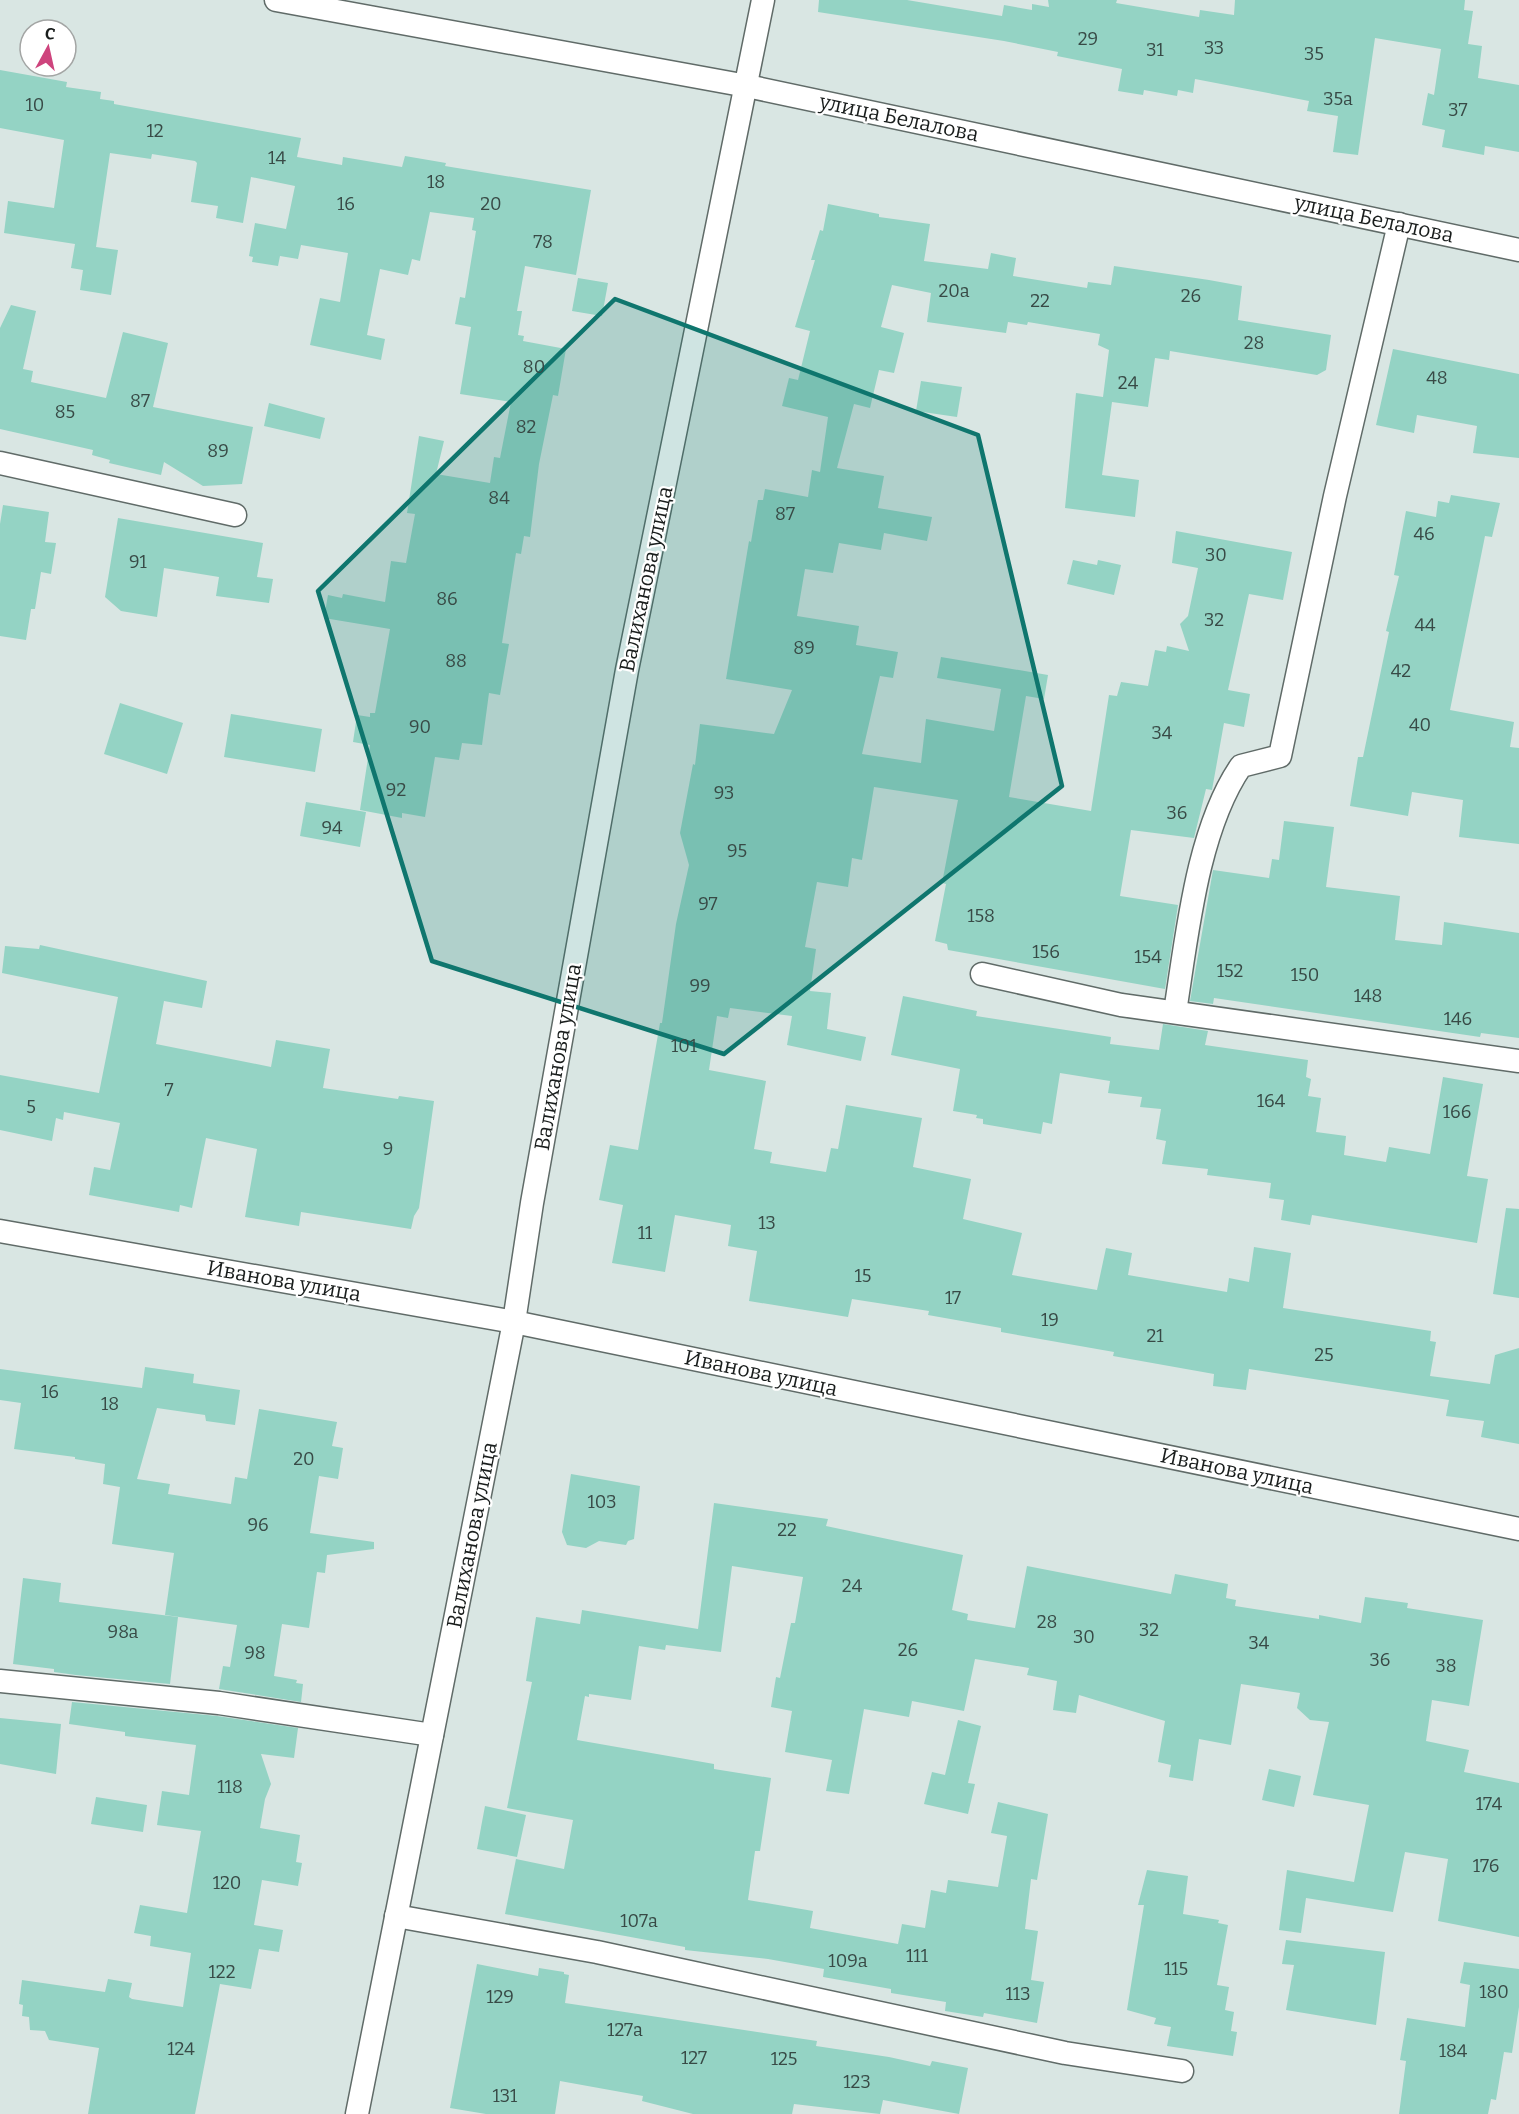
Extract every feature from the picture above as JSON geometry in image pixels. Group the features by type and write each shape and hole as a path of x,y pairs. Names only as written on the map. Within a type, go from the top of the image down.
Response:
{"street":[{"name":"улица Белалова","path":"276,0 747,86 1519,250"},
{"name":"Валиханова улица","path":"357,2114 514,1322 532,1203 627,670 763,0"},
{"path":"1175,1012 1196,895 1211,830 1226,788 1241,766 1280,756 1302,664 1335,496 1399,224"},
{"path":"0,463 235,515"},
{"path":"982,974 1121,1005 1519,1061"},
{"name":"Иванова улица","path":"0,1231 514,1322 1519,1529"},
{"path":"0,1681 219,1702 432,1735"},
{"path":"396,1916 608,1954 1065,2053 1182,2071"}],"highlighted area":[{"path":"615,299 978,435 1062,786 724,1054 432,961 318,591"}],"building":[{"path":"819,0 907,0 1002,16 1004,5 1032,10 1032,4 1049,7 1048,0 1117,0 1116,3 1199,17 1200,10 1234,15 1235,0 1465,0 1464,10 1473,11 1468,44 1482,46 1478,78 1519,85 1519,152 1485,146 1484,155 1442,147 1445,130 1422,125 1428,93 1434,95 1441,49 1375,38 1358,155 1333,152 1338,116 1307,111 1309,101 1195,79 1193,93 1178,90 1177,96 1144,90 1143,95 1118,91 1122,69 1057,56 1058,52 1004,41 818,12"},
{"path":"0,70 18,73 18,78 45,78 67,82 66,87 101,92 100,99 114,101 114,104 301,138 297,157 342,165 343,157 402,167 405,156 446,163 445,166 591,190 576,275 525,266 517,311 522,311 518,335 524,336 523,341 566,349 558,396 553,395 539,464 530,537 524,536 521,554 516,553 502,643 509,644 500,695 489,693 482,745 462,743 459,760 435,757 425,817 402,813 402,818 360,810 370,745 353,742 357,715 370,717 370,713 375,713 390,629 324,618 328,595 342,598 343,594 385,602 391,561 406,563 415,514 407,513 419,436 444,441 436,474 490,483 494,457 500,458 511,402 460,394 471,327 455,324 460,297 465,298 476,231 472,230 474,218 430,212 420,261 412,259 408,275 380,269 367,335 385,339 381,360 310,345 320,298 340,302 348,253 301,245 298,259 280,256 278,266 252,262 253,257 249,256 255,223 286,229 295,186 251,177 243,223 216,218 218,206 191,202 197,163 195,161 152,154 151,159 110,153 96,247 118,250 111,295 80,290 83,270 71,268 75,244 4,233 8,201 54,208 64,140 0,128"},
{"path":"828,204 879,214 879,217 930,224 924,261 988,269 991,253 1016,258 1013,276 1087,288 1088,282 1111,285 1114,266 1242,286 1238,320 1331,335 1326,370 1317,375 1170,351 1169,360 1155,358 1148,407 1112,402 1102,475 1139,480 1135,517 1065,508 1076,393 1103,397 1109,350 1098,345 1100,334 1028,322 1027,325 1008,322 1006,333 927,322 931,293 892,285 881,327 904,333 894,373 879,370 870,408 854,404 837,468 884,476 878,508 932,517 927,541 884,533 881,550 839,543 833,573 805,569 797,616 859,626 856,645 898,652 893,678 880,676 862,754 921,763 926,719 994,731 1001,689 937,678 941,657 1048,675 1044,699 1026,696 1009,797 1091,811 1109,695 1117,696 1121,682 1148,686 1155,650 1166,652 1167,646 1189,651 1180,624 1188,616 1198,568 1172,563 1176,531 1292,552 1283,600 1249,594 1228,690 1250,694 1244,727 1224,723 1212,790 1206,789 1194,838 1131,830 1120,896 1178,905 1165,989 948,950 947,944 935,941 946,884 942,883 958,800 874,787 862,860 852,858 848,887 817,882 805,947 816,949 810,991 831,993 827,1029 866,1037 861,1061 787,1045 792,1016 730,1008 728,1018 717,1016 709,1070 766,1081 754,1149 772,1152 770,1163 826,1172 831,1148 838,1149 846,1105 922,1118 913,1167 971,1179 963,1219 1022,1233 1012,1275 1097,1290 1106,1248 1132,1253 1128,1275 1227,1292 1229,1278 1249,1282 1254,1247 1291,1253 1283,1308 1431,1331 1430,1341 1436,1342 1430,1376 1490,1384 1495,1355 1519,1348 1519,1444 1481,1437 1484,1421 1446,1416 1449,1400 1249,1369 1246,1390 1213,1386 1214,1374 1113,1356 1114,1352 1001,1332 1001,1328 928,1315 929,1311 852,1299 848,1317 749,1301 757,1251 728,1246 731,1225 675,1215 665,1272 612,1263 623,1205 599,1200 610,1145 638,1150 660,1023 662,1023 676,924 689,865 680,833 693,764 695,765 700,724 774,734 792,690 726,679 758,500 763,500 765,489 808,497 812,470 820,472 828,417 782,406 789,378 798,380 810,331 795,327 815,260 811,260 820,230 823,231"},
{"path":"578,278 608,283 602,316 572,311"},
{"path":"11,305 36,311 23,369 33,371 31,382 106,398 123,332 168,343 153,407 253,427 242,484 203,486 164,462 161,475 109,463 110,460 92,455 93,450 0,429 0,328"},
{"path":"1393,349 1519,374 1519,458 1473,453 1477,426 1417,415 1414,433 1376,425"},
{"path":"921,381 962,387 957,417 916,411"},
{"path":"269,403 325,418 320,439 264,426"},
{"path":"1451,495 1500,503 1492,537 1485,536 1450,710 1514,722 1510,747 1519,748 1519,844 1459,837 1463,800 1412,792 1408,816 1350,806 1358,757 1363,757 1389,632 1386,631 1399,576 1394,575 1406,511 1436,517 1438,501 1449,503"},
{"path":"3,505 49,512 45,542 56,543 51,574 41,572 35,609 31,609 26,640 0,636 0,524"},
{"path":"118,518 263,543 257,577 273,579 269,603 216,596 219,577 164,568 157,617 121,611 105,597"},
{"path":"1073,560 1097,565 1098,560 1121,565 1114,595 1067,584"},
{"path":"120,703 183,723 167,774 104,754"},
{"path":"231,714 322,729 315,772 224,757"},
{"path":"306,802 366,812 360,847 300,836"},
{"path":"1284,821 1334,827 1326,887 1400,896 1395,940 1442,945 1444,922 1519,933 1519,1038 1481,1033 1480,1037 1214,998 1213,1004 1190,1001 1213,870 1269,878 1272,859 1279,860"},
{"path":"40,945 207,981 202,1008 164,1001 156,1044 271,1067 276,1040 330,1049 323,1088 398,1099 399,1096 434,1101 419,1208 414,1216 411,1229 301,1212 299,1226 245,1217 257,1149 206,1138 192,1208 180,1205 179,1212 89,1195 94,1167 110,1170 120,1123 64,1112 63,1120 56,1118 52,1141 0,1130 0,1075 99,1093 118,997 2,973 5,946 39,949"},
{"path":"903,996 977,1011 976,1016 1111,1037 1110,1044 1159,1050 1163,1024 1208,1031 1205,1045 1308,1060 1306,1077 1311,1079 1308,1096 1321,1098 1316,1132 1346,1136 1344,1155 1386,1162 1389,1147 1430,1154 1443,1077 1483,1084 1467,1176 1488,1179 1477,1243 1312,1215 1310,1225 1281,1220 1284,1200 1269,1198 1271,1183 1207,1175 1208,1169 1162,1164 1166,1141 1156,1139 1161,1109 1140,1107 1142,1097 1108,1093 1110,1081 1060,1073 1052,1124 1043,1122 1041,1134 983,1124 983,1119 976,1118 977,1115 953,1111 960,1069 891,1055"},
{"path":"1506,1208 1519,1209 1519,1298 1493,1294"},
{"path":"145,1367 194,1374 193,1383 240,1390 235,1425 206,1421 205,1415 157,1408 137,1479 170,1484 168,1494 231,1504 235,1477 247,1479 259,1409 337,1422 332,1446 343,1448 338,1479 319,1476 310,1533 374,1542 374,1549 327,1555 325,1573 317,1572 309,1628 282,1624 274,1676 297,1680 296,1683 303,1684 301,1702 219,1689 223,1666 230,1667 237,1625 165,1615 174,1553 112,1544 120,1487 103,1484 105,1464 75,1459 75,1457 14,1449 21,1403 0,1400 0,1369 142,1388"},
{"path":"571,1474 640,1486 634,1539 628,1541 626,1545 599,1541 586,1548 567,1545 562,1532"},
{"path":"714,1503 828,1519 826,1526 963,1555 952,1610 968,1614 967,1620 1015,1628 1027,1566 1171,1594 1175,1574 1228,1584 1226,1598 1236,1600 1235,1606 1319,1619 1319,1615 1361,1623 1365,1597 1408,1603 1407,1608 1483,1620 1469,1706 1432,1700 1426,1741 1469,1750 1464,1772 1519,1783 1519,1937 1438,1921 1448,1859 1405,1852 1393,1912 1306,1898 1301,1933 1279,1930 1287,1870 1354,1882 1369,1805 1313,1795 1329,1722 1310,1720 1297,1708 1300,1693 1241,1684 1231,1745 1199,1739 1193,1781 1169,1777 1171,1765 1158,1762 1165,1721 1079,1695 1076,1713 1053,1710 1057,1681 1027,1675 1029,1668 975,1659 964,1711 912,1701 909,1717 864,1709 849,1794 826,1791 832,1760 785,1752 792,1711 771,1707 776,1677 780,1678 791,1623 795,1623 803,1577 732,1566 721,1652 666,1645 665,1650 639,1646 631,1700 589,1694 589,1697 585,1696 577,1740 714,1764 714,1769 771,1778 760,1851 755,1851 748,1900 813,1911 810,1928 898,1944 902,1924 925,1928 931,1890 946,1893 948,1880 998,1887 1007,1836 991,1833 998,1802 1048,1814 1037,1880 1031,1879 1025,1929 1038,1931 1031,1980 1044,1982 1037,2023 984,2013 983,2017 945,2011 946,2002 891,1993 891,1989 823,1977 824,1969 768,1959 685,1950 685,1947 505,1914 516,1859 564,1869 573,1820 507,1808 532,1682 526,1681 536,1617 580,1624 582,1610 698,1629"},
{"path":"23,1578 61,1583 59,1602 178,1617 170,1684 76,1675 54,1672 54,1669 13,1664"},
{"path":"72,1702 217,1716 298,1728 294,1758 261,1754 271,1784 265,1799 260,1828 300,1835 296,1862 302,1863 298,1886 262,1880 254,1925 283,1930 279,1952 259,1949 251,1989 220,1984 195,2114 88,2114 99,2048 49,2040 45,2031 30,2030 29,2017 22,2016 23,2005 19,2004 22,1980 105,1992 108,1979 132,1983 129,1997 132,1999 183,2007 191,1953 150,1946 151,1936 134,1933 140,1905 187,1913 201,1831 157,1825 162,1791 189,1795 196,1745 125,1736 125,1732 69,1724"},
{"path":"0,1718 61,1724 56,1774 0,1764"},
{"path":"958,1720 981,1726 968,1783 975,1784 968,1814 924,1804 932,1772 945,1775"},
{"path":"1269,1769 1301,1776 1294,1807 1262,1800"},
{"path":"96,1797 147,1805 143,1832 91,1824"},
{"path":"485,1806 526,1815 517,1857 477,1849"},
{"path":"1147,1870 1188,1876 1183,1914 1219,1920 1218,1923 1228,1925 1217,1985 1229,1987 1225,2010 1234,2012 1231,2031 1237,2032 1233,2056 1167,2046 1171,2027 1154,2024 1156,2018 1127,2010 1144,1905 1138,1905"},
{"path":"1286,1940 1385,1952 1376,2025 1286,2010 1294,1965 1282,1964"},
{"path":"1464,1962 1519,1969 1519,2007 1512,2053 1504,2052 1496,2100 1491,2099 1488,2114 1399,2114 1406,2061 1400,2060 1407,2018 1465,2027 1470,1985 1460,1983"},
{"path":"477,1964 538,1976 539,1968 564,1972 569,1975 565,2003 817,2041 816,2046 930,2066 932,2061 968,2068 959,2114 883,2100 880,2114 794,2104 792,2114 693,2114 642,2101 643,2096 560,2081 555,2114 486,2114 450,2108"}]}
